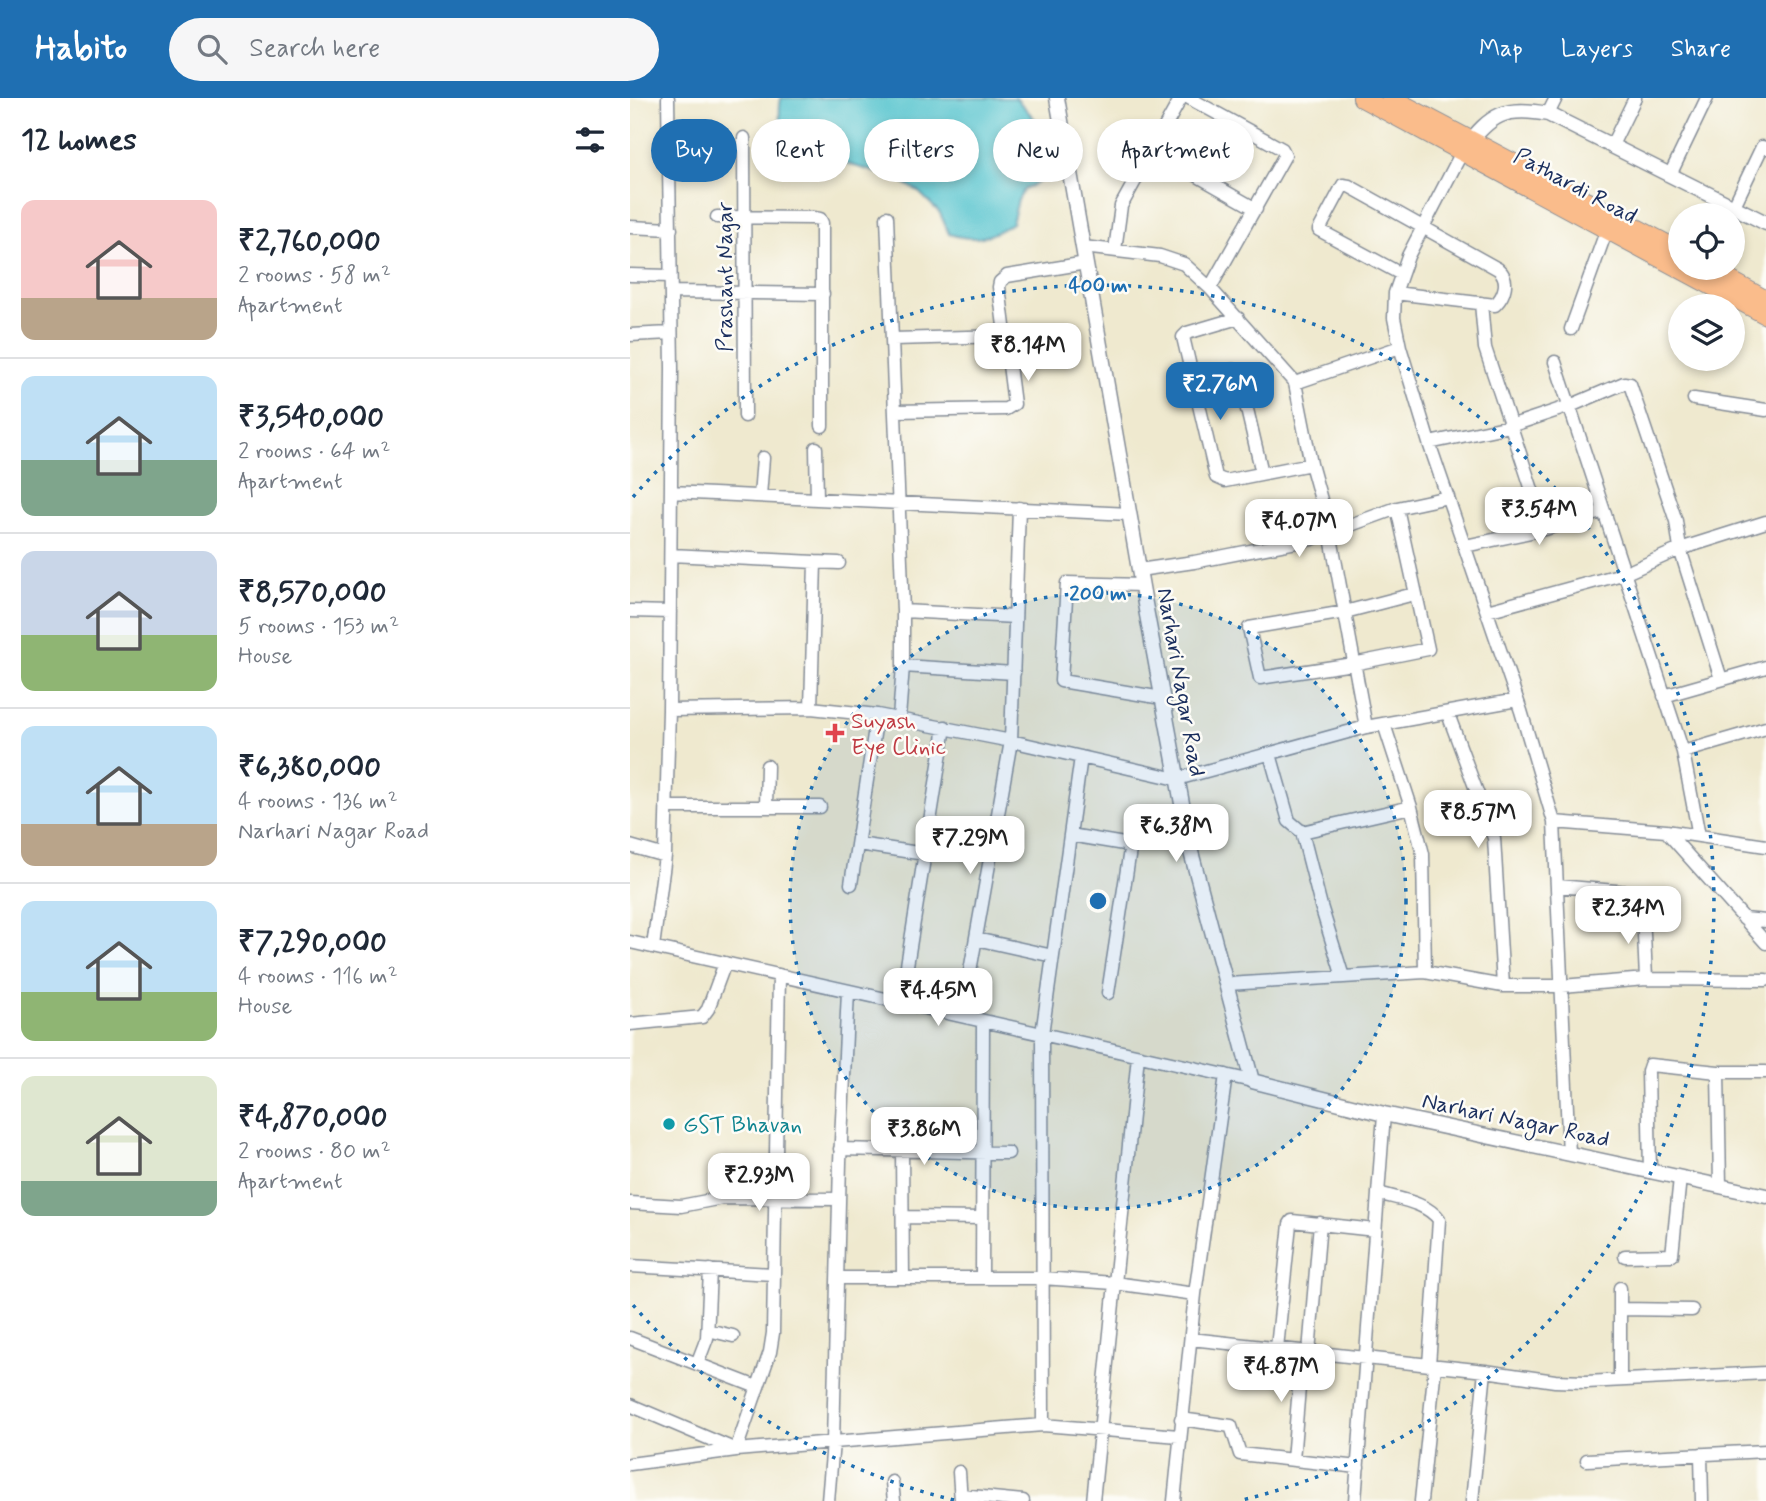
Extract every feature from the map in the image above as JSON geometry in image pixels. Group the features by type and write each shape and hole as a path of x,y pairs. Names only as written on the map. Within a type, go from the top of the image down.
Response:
{"main road":[{"name":"Pathardi Road","path":"1362,98 1467,146 1607,229 1766,315"},
{"path":"1391,98 1467,146 1668,245"},
{"path":"1730,280 1766,300"}],"street":[{"path":"653,947 665,856 670,710 671,229 668,98"},
{"name":"Narhari Nagar Road","path":"1057,98 1141,585 1191,852 1252,1081 1384,1114 1766,1196"},
{"path":"1169,119 1181,98"},
{"path":"1189,98 1284,152 1284,158 1210,288"},
{"path":"1548,114 1556,98"},
{"path":"1612,145 1635,98"},
{"path":"1670,175 1707,98"},
{"path":"1569,1154 1554,822 1517,700 1429,443 1400,347 1394,318 1395,293 1422,226 1467,146 1487,122 1504,113 1529,111 1548,114 1723,203"},
{"name":"Prashant Nagar","path":"744,138 745,416"},
{"path":"1736,203 1765,144"},
{"path":"1115,250 1121,206 1134,182"},
{"path":"1208,182 1256,209"},
{"path":"1395,293 1495,305 1505,287 1504,274 1345,184 1320,227 1321,232 1401,274"},
{"path":"1745,213 1766,223"},
{"path":"717,217 820,219 823,294 822,426"},
{"path":"887,217 903,611 899,718"},
{"path":"630,227 671,229"},
{"path":"1571,329 1607,229"},
{"path":"1083,247 1171,259 1184,264 1238,318 1295,383 1311,464 1330,531 1367,727"},
{"path":"896,411 1006,409 1014,404 999,287 1003,278 1086,263"},
{"path":"630,275 670,276"},
{"path":"671,292 823,294"},
{"path":"1481,303 1485,348 1545,529"},
{"path":"1238,318 1185,334 1183,340 1216,477 1225,481 1311,464"},
{"path":"630,335 671,333"},
{"path":"893,339 1005,336"},
{"path":"1295,383 1400,347"},
{"path":"1555,362 1683,752 1699,836"},
{"path":"1193,380 1232,370 1238,371 1262,474"},
{"path":"1429,443 1510,426 1570,406 1624,383 1632,386 1676,521 1680,549 1721,679"},
{"path":"1694,399 1766,410"},
{"path":"816,449 817,499"},
{"path":"760,496 762,458"},
{"path":"671,492 1129,514"},
{"path":"1139,570 1312,539 1397,509 1448,497"},
{"path":"962,1016 1011,741 1019,508"},
{"path":"1397,509 1427,649 1353,664 1260,678 1249,628 1345,612 1414,594"},
{"path":"1465,546 1545,529 1604,512"},
{"path":"1487,611 1626,573 1680,549 1766,522"},
{"path":"671,555 839,564"},
{"path":"811,708 815,562"},
{"path":"1141,585 1067,583 1061,681 1162,698"},
{"path":"630,611 670,612"},
{"path":"903,611 1016,617"},
{"path":"903,666 1014,673"},
{"path":"1664,696 1766,667"},
{"path":"670,710 811,708 877,715 1011,741 1177,779 1367,727 1517,700"},
{"path":"1448,714 1494,838 1503,986"},
{"path":"851,884 877,715"},
{"path":"1384,724 1411,807 1424,863 1425,972"},
{"path":"901,1003 945,727"},
{"path":"1683,752 1766,727"},
{"path":"1270,754 1289,821 1302,832 1343,977"},
{"path":"1043,1425 1042,1034 1081,757"},
{"path":"766,807 767,766"},
{"path":"666,807 820,807"},
{"path":"1302,832 1411,807"},
{"path":"1554,822 1666,831 1766,846"},
{"path":"1666,831 1766,943"},
{"path":"1070,835 1124,844 1130,850 1108,993"},
{"path":"858,844 925,854"},
{"path":"630,846 665,856"},
{"path":"1557,886 1663,895"},
{"path":"1643,912 1646,979"},
{"path":"1744,919 1766,921"},
{"path":"976,939 1053,956"},
{"path":"630,942 1252,1081"},
{"path":"630,1024 702,1017 708,1009 724,963"},
{"path":"1228,985 1425,972 1503,986 1562,986 1646,979 1766,980"},
{"path":"736,1450 772,1342 779,975"},
{"path":"828,1501 833,1442 848,991"},
{"path":"982,1278 983,1021"},
{"path":"1093,1501 1138,1056"},
{"path":"1650,1171 1647,1071 1650,1065 1718,1072 1766,1072"},
{"path":"1718,1072 1720,1186"},
{"path":"1174,1501 1195,1294 1226,1075"},
{"path":"1355,1501 1384,1114"},
{"path":"841,1149 1008,1153"},
{"path":"902,1150 903,1278"},
{"path":"1625,1256 1672,1255 1680,1178"},
{"path":"1378,1194 1421,1206 1434,1213 1439,1220 1432,1366 1421,1501"},
{"path":"630,1203 681,1206 722,1198 839,1199"},
{"path":"903,1217 982,1218"},
{"path":"1277,1348 1290,1224 1296,1220 1375,1230"},
{"path":"1293,1460 1320,1223"},
{"path":"630,1266 774,1274"},
{"path":"697,1364 708,1330 710,1270"},
{"path":"837,1278 1042,1278 1114,1283 1195,1294"},
{"path":"1619,1380 1620,1288"},
{"path":"1620,1309 1692,1310"},
{"path":"708,1330 733,1336"},
{"path":"630,1339 757,1387"},
{"path":"1191,1339 1555,1381 1766,1373"},
{"path":"1472,1501 1485,1371"},
{"path":"630,1405 736,1450"},
{"path":"1181,1419 1231,1426 1240,1454 1358,1467"},
{"path":"630,1464 736,1450 1043,1425 1179,1436"},
{"path":"1587,1460 1766,1451"},
{"path":"1701,1454 1702,1501"},
{"path":"959,1472 961,1498 1023,1501"},
{"path":"892,1482 894,1501"}],"water":[{"path":"781,98 1016,98 1035,119 993,119 993,182 1038,182 1025,188 1018,200 1012,223 997,232 975,238 949,234 940,213 918,191 902,182 979,182 979,119 864,119 864,169 850,165 850,119 780,119"}],"place":[{"name":"Suyash Eye Clinic","path":"835,733"},
{"name":"GST Bhavan","path":"669,1124"}]}
